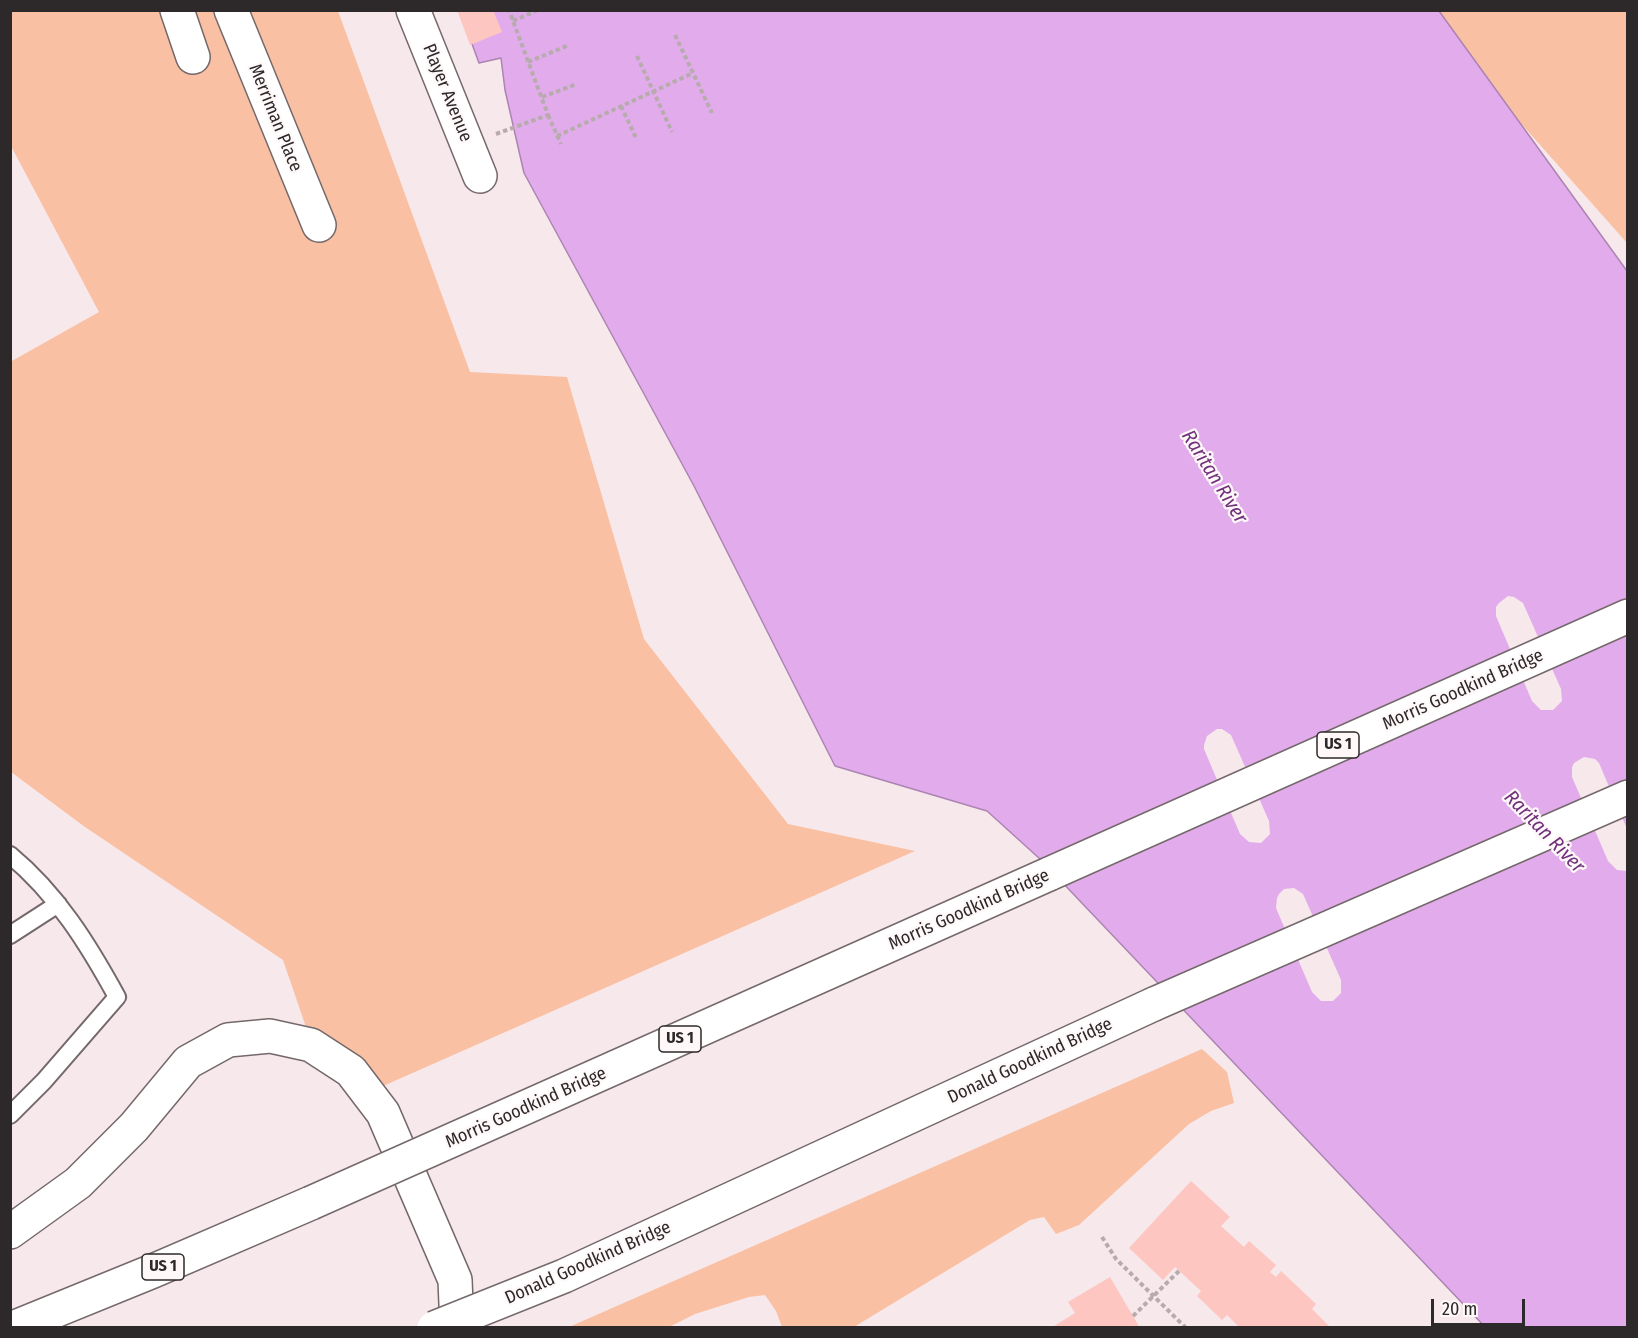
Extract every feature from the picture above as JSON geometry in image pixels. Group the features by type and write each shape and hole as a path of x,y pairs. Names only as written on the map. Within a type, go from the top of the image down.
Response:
{"main road":[{"path":"177,10 193,57"},
{"name":"Merriman Place","path":"231,10 319,225"},
{"name":"Player Avenue","path":"413,10 480,176"},
{"name":"Morris Goodkind Bridge","path":"13,1328 311,1203 1628,616"},
{"name":"Donald Goodkind Bridge","path":"434,1328 564,1276 1154,1004 1628,797"},
{"path":"10,1232 78,1183 134,1127 188,1062 228,1040 270,1036 311,1045 351,1071 383,1113 455,1280 458,1328"}],"lane":[{"path":"10,855 58,904 95,957 117,997 58,1066 10,1115"},
{"path":"10,935 58,904"}],"path":[{"path":"509,10 561,144"},
{"path":"513,21 538,10"},
{"path":"675,35 712,113"},
{"path":"528,62 569,45"},
{"path":"637,56 672,132"},
{"path":"557,136 693,73"},
{"path":"542,97 577,84"},
{"path":"621,106 637,140"},
{"path":"491,136 548,115"},
{"path":"1102,1238 1116,1259 1186,1328"},
{"path":"1133,1316 1179,1270"}],"shaded area":[{"path":"11,11 338,11 470,372 567,377 644,639 788,824 915,851 365,1094 309,1036 283,960 85,827 11,772 10,362 99,312 11,146"},
{"path":"1431,11 1627,11 1627,243 1439,31"},
{"path":"1202,1049 1227,1072 1234,1103 1211,1111 1189,1124 1079,1225 1056,1234 1044,1217 1030,1220 854,1327 782,1327 776,1311 765,1295 749,1297 695,1314 669,1327 569,1327"}],"water":[{"name":"Raritan River","path":"460,11 1439,11 1627,271 1627,1327 1485,1327 1040,859 987,811 835,766 694,486 524,173 505,90 501,58 479,63"}],"pier":[{"path":"1508,596 1523,603 1561,689 1562,701 1553,710 1541,710 1532,701 1496,616 1496,607"},
{"path":"1217,729 1222,729 1231,735 1269,821 1270,834 1261,843 1249,842 1240,834 1204,749 1207,736"},
{"path":"1584,757 1595,759 1599,763 1627,829 1627,871 1617,870 1608,861 1572,777 1574,763"},
{"path":"1294,888 1303,894 1341,980 1341,993 1333,1001 1321,1001 1312,992 1276,908 1279,894 1284,889"}],"building":[{"path":"457,10 493,10 502,32 470,45"},
{"path":"1191,1181 1230,1217 1221,1226 1244,1247 1249,1241 1276,1265 1270,1272 1276,1277 1281,1271 1316,1304 1312,1309 1331,1328 1240,1328 1227,1315 1222,1320 1197,1296 1201,1291 1175,1267 1163,1280 1129,1248"},
{"path":"1110,1277 1140,1328 1051,1328 1075,1313 1068,1302"}]}
